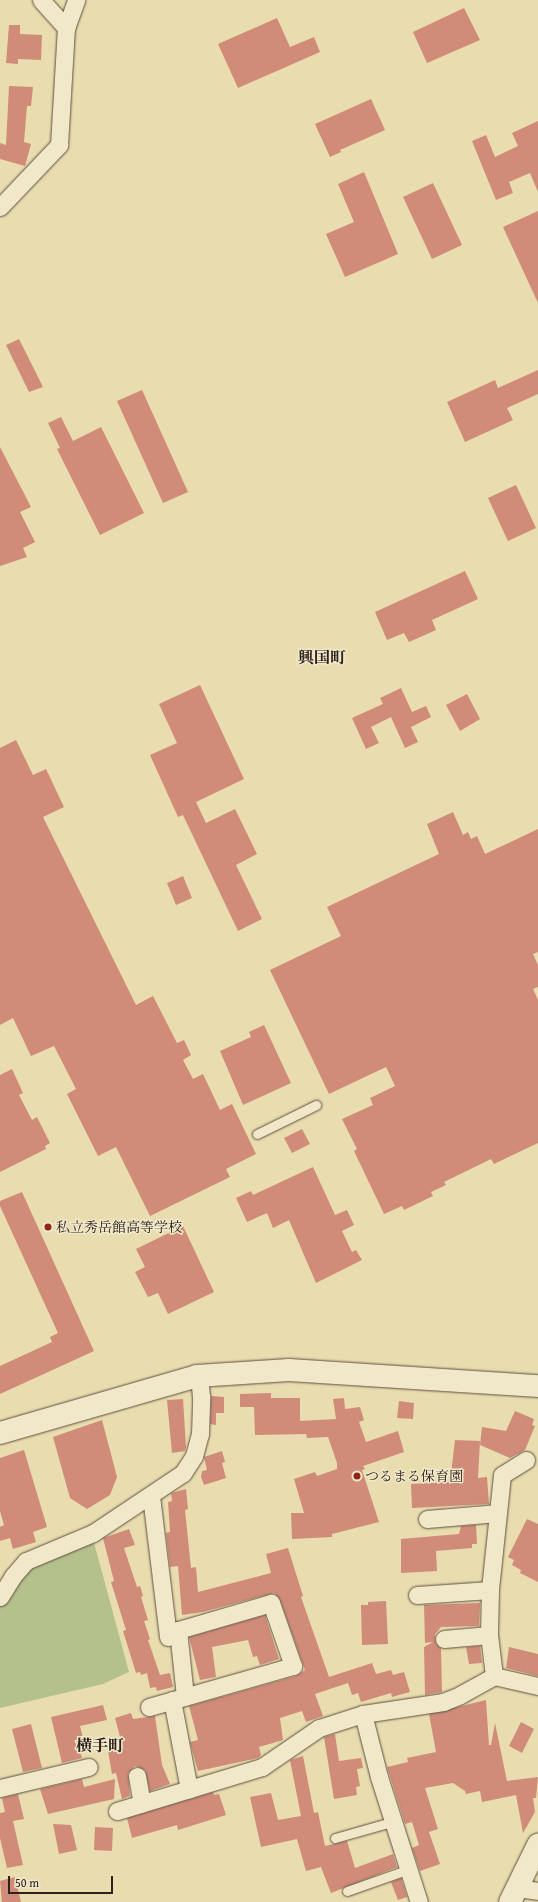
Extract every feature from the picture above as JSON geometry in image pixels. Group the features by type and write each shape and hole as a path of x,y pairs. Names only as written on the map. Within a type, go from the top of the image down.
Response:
{"street":[{"path":"41,0 66,28"},
{"path":"0,207 59,144 66,28 76,0"},
{"path":"0,1433 199,1376 289,1370 538,1386"},
{"path":"0,1597 13,1576 26,1561 93,1533 184,1473 194,1456 200,1434 201,1398 199,1376"},
{"path":"494,1676 489,1635 490,1590 502,1475 526,1460"},
{"path":"151,1496 168,1637"},
{"path":"427,1519 498,1513"},
{"path":"417,1595 490,1590"},
{"path":"149,1707 179,1698 293,1666 271,1603 178,1630 179,1698 188,1789"},
{"path":"444,1639 489,1635"},
{"path":"117,1811 262,1767 319,1728 363,1714 443,1702 460,1695 494,1676 538,1686"},
{"path":"363,1714 379,1777 395,1821 419,1902"},
{"path":"0,1788 89,1767"},
{"path":"137,1776 142,1804"},
{"path":"513,1895 538,1845"},
{"path":"513,1895 538,1891"}],"lane":[{"path":"257,1134 316,1105"},
{"path":"335,1838 395,1821"},
{"path":"347,1891 409,1869"}],"green space":[{"path":"93,1539 129,1672 103,1684 0,1708 0,1598 17,1572"}],"building":[{"path":"464,8 480,40 427,63 413,32"},
{"path":"277,18 290,47 314,37 320,52 238,88 218,44"},
{"path":"9,25 20,25 20,34 42,35 41,60 18,59 18,64 6,63"},
{"path":"9,86 33,87 31,106 27,106 24,142 31,144 25,166 0,159 0,143 6,145"},
{"path":"371,99 385,130 340,150 341,152 330,157 315,124"},
{"path":"538,121 538,192 530,173 509,182 513,193 496,200 472,141 486,135 495,157 518,146 512,133"},
{"path":"364,172 398,254 345,277 326,234 354,222 338,184"},
{"path":"433,183 462,245 432,259 403,197"},
{"path":"538,211 538,303 503,227"},
{"path":"19,339 43,387 29,392 6,345"},
{"path":"538,370 538,394 507,408 513,420 465,442 447,402 495,380 498,388"},
{"path":"142,390 188,492 163,503 117,401"},
{"path":"61,417 73,441 101,427 144,513 100,535 57,449 60,448 48,423"},
{"path":"0,447 31,507 20,512 35,542 23,548 27,557 0,566"},
{"path":"516,485 536,528 508,541 488,498"},
{"path":"465,571 478,599 432,620 436,630 409,642 404,633 387,640 375,612"},
{"path":"200,685 244,779 196,802 206,823 235,809 257,854 236,865 262,919 238,931 183,815 178,817 150,755 177,743 159,704"},
{"path":"401,688 412,712 426,706 431,717 411,727 418,742 405,748 391,717 371,727 379,743 366,749 352,718 383,704 380,698"},
{"path":"467,694 480,719 460,731 446,705"},
{"path":"16,740 33,775 46,769 64,807 43,817 136,1005 153,996 177,1043 184,1040 191,1055 183,1060 193,1079 203,1074 220,1110 232,1104 256,1154 226,1169 230,1177 150,1216 116,1147 98,1156 67,1094 76,1089 54,1046 31,1056 13,1018 0,1025 0,748"},
{"path":"453,812 463,835 468,832 471,839 477,836 485,854 538,829 538,952 533,954 538,965 538,987 533,989 538,1000 538,1143 494,1164 491,1159 444,1182 446,1185 431,1192 433,1196 404,1210 402,1206 384,1214 354,1151 357,1149 342,1119 373,1105 370,1098 395,1086 386,1067 329,1094 270,970 341,936 327,907 439,854 427,824"},
{"path":"183,876 192,898 176,905 167,883"},
{"path":"264,1025 291,1083 243,1105 220,1051 251,1037 249,1032"},
{"path":"12,1069 23,1093 19,1095 32,1120 37,1117 50,1143 45,1146 46,1149 0,1172 0,1075"},
{"path":"302,1129 310,1144 292,1153 284,1138"},
{"path":"313,1167 335,1215 347,1210 354,1225 342,1231 352,1252 356,1250 362,1260 316,1283 289,1220 273,1228 267,1213 247,1222 236,1198 251,1191 253,1195"},
{"path":"22,1192 94,1351 0,1394 0,1366 52,1342 50,1337 58,1333 0,1206 0,1201"},
{"path":"183,1226 214,1292 168,1314 158,1293 148,1297 135,1272 145,1267 136,1249"},
{"path":"271,1393 271,1398 300,1398 300,1421 336,1419 333,1399 344,1398 345,1409 360,1407 364,1420 359,1422 366,1442 398,1431 404,1452 363,1466 365,1469 362,1470 379,1522 332,1534 332,1537 292,1539 291,1513 304,1513 294,1479 315,1472 317,1476 337,1469 337,1463 328,1437 307,1438 306,1434 255,1435 254,1407 240,1407 240,1394"},
{"path":"211,1396 224,1397 224,1413 216,1413 216,1425 210,1424"},
{"path":"183,1399 186,1447 185,1451 172,1453 167,1400"},
{"path":"399,1401 414,1403 413,1419 397,1418"},
{"path":"515,1411 534,1419 532,1425 535,1426 525,1450 510,1458 480,1445 482,1427 506,1431"},
{"path":"102,1420 117,1477 110,1495 87,1509 70,1498 53,1437"},
{"path":"455,1440 480,1441 478,1478 487,1477 489,1504 412,1508 411,1484 450,1482"},
{"path":"24,1450 47,1527 33,1532 36,1542 13,1549 10,1538 0,1541 0,1527 4,1525 0,1511 0,1458"},
{"path":"222,1451 225,1462 222,1463 226,1478 204,1485 201,1477 202,1471 207,1470 204,1457"},
{"path":"186,1489 188,1509 185,1510 191,1568 196,1567 198,1592 271,1573 266,1554 288,1548 303,1596 301,1597 329,1677 372,1663 376,1674 391,1670 393,1675 404,1672 410,1692 392,1697 391,1693 361,1702 358,1693 352,1695 348,1683 315,1694 323,1716 306,1722 302,1711 280,1718 283,1740 259,1747 261,1755 258,1758 198,1771 190,1742 198,1740 189,1706 296,1676 305,1670 280,1600 274,1593 203,1612 182,1615 178,1566 170,1567 166,1533 170,1532 168,1502 172,1501 171,1493"},
{"path":"527,1519 538,1524 538,1582 520,1573 521,1570 512,1565 514,1560 508,1557"},
{"path":"476,1525 477,1544 472,1544 472,1548 436,1551 437,1571 401,1573 401,1539 459,1534 461,1526"},
{"path":"129,1529 135,1545 124,1548 137,1587 140,1586 143,1596 141,1597 148,1620 144,1621 150,1639 148,1640 160,1675 170,1673 173,1687 157,1691 156,1687 150,1688 147,1673 141,1675 140,1672 136,1673 123,1631 126,1630 111,1582 114,1581 103,1538"},
{"path":"386,1601 388,1644 362,1645 361,1605 368,1605 368,1602"},
{"path":"480,1603 479,1626 441,1627 435,1634 436,1644 441,1648 442,1692 425,1695 424,1647 433,1642 425,1643 424,1605"},
{"path":"265,1615 279,1659 260,1665 257,1656 253,1657 248,1640 212,1647 216,1677 200,1680 189,1637"},
{"path":"480,1646 482,1663 469,1664 466,1647"},
{"path":"509,1647 538,1654 538,1676 506,1668"},
{"path":"486,1700 489,1745 491,1745 495,1723 507,1781 538,1777 536,1798 533,1798 535,1812 523,1833 516,1795 482,1802 480,1791 466,1794 465,1791 453,1783 425,1788 438,1829 429,1832 440,1864 420,1871 412,1848 419,1845 412,1822 405,1824 387,1767 408,1762 407,1758 436,1752 429,1714"},
{"path":"103,1705 107,1720 80,1726 84,1742 78,1744 82,1758 62,1763 51,1717"},
{"path":"131,1713 133,1719 155,1716 162,1765 170,1784 150,1791 145,1770 135,1766 128,1773 130,1796 122,1799 116,1773 112,1774 108,1751 123,1748 115,1718"},
{"path":"521,1722 534,1729 522,1753 509,1746"},
{"path":"31,1724 42,1768 23,1772 12,1729"},
{"path":"335,1734 339,1761 361,1758 363,1768 357,1769 360,1786 356,1787 357,1795 334,1799 324,1737"},
{"path":"303,1756 314,1813 318,1812 325,1846 347,1841 355,1868 393,1854 397,1867 331,1893 321,1867 306,1871 297,1839 261,1847 250,1797 271,1793 278,1820 301,1816 290,1760"},
{"path":"82,1779 84,1787 115,1779 114,1799 48,1814 40,1789"},
{"path":"213,1792 214,1795 219,1794 226,1815 178,1830 177,1825 132,1838 127,1818"},
{"path":"18,1794 24,1819 13,1821 23,1865 7,1868 0,1838 0,1813 5,1812 2,1798"},
{"path":"53,1824 71,1825 77,1850 59,1854"},
{"path":"95,1827 113,1828 112,1851 94,1850"},
{"path":"15,1877 21,1902 2,1902 0,1881"},
{"path":"401,1878 407,1897 398,1900 391,1882"}],"place":[{"name":"私立秀岳館高等学校","path":"48,1227"},
{"name":"つるまる保育園","path":"357,1476"}],"district":[{"name":"興国町","path":"322,657"},
{"name":"横手町","path":"100,1745"}]}
